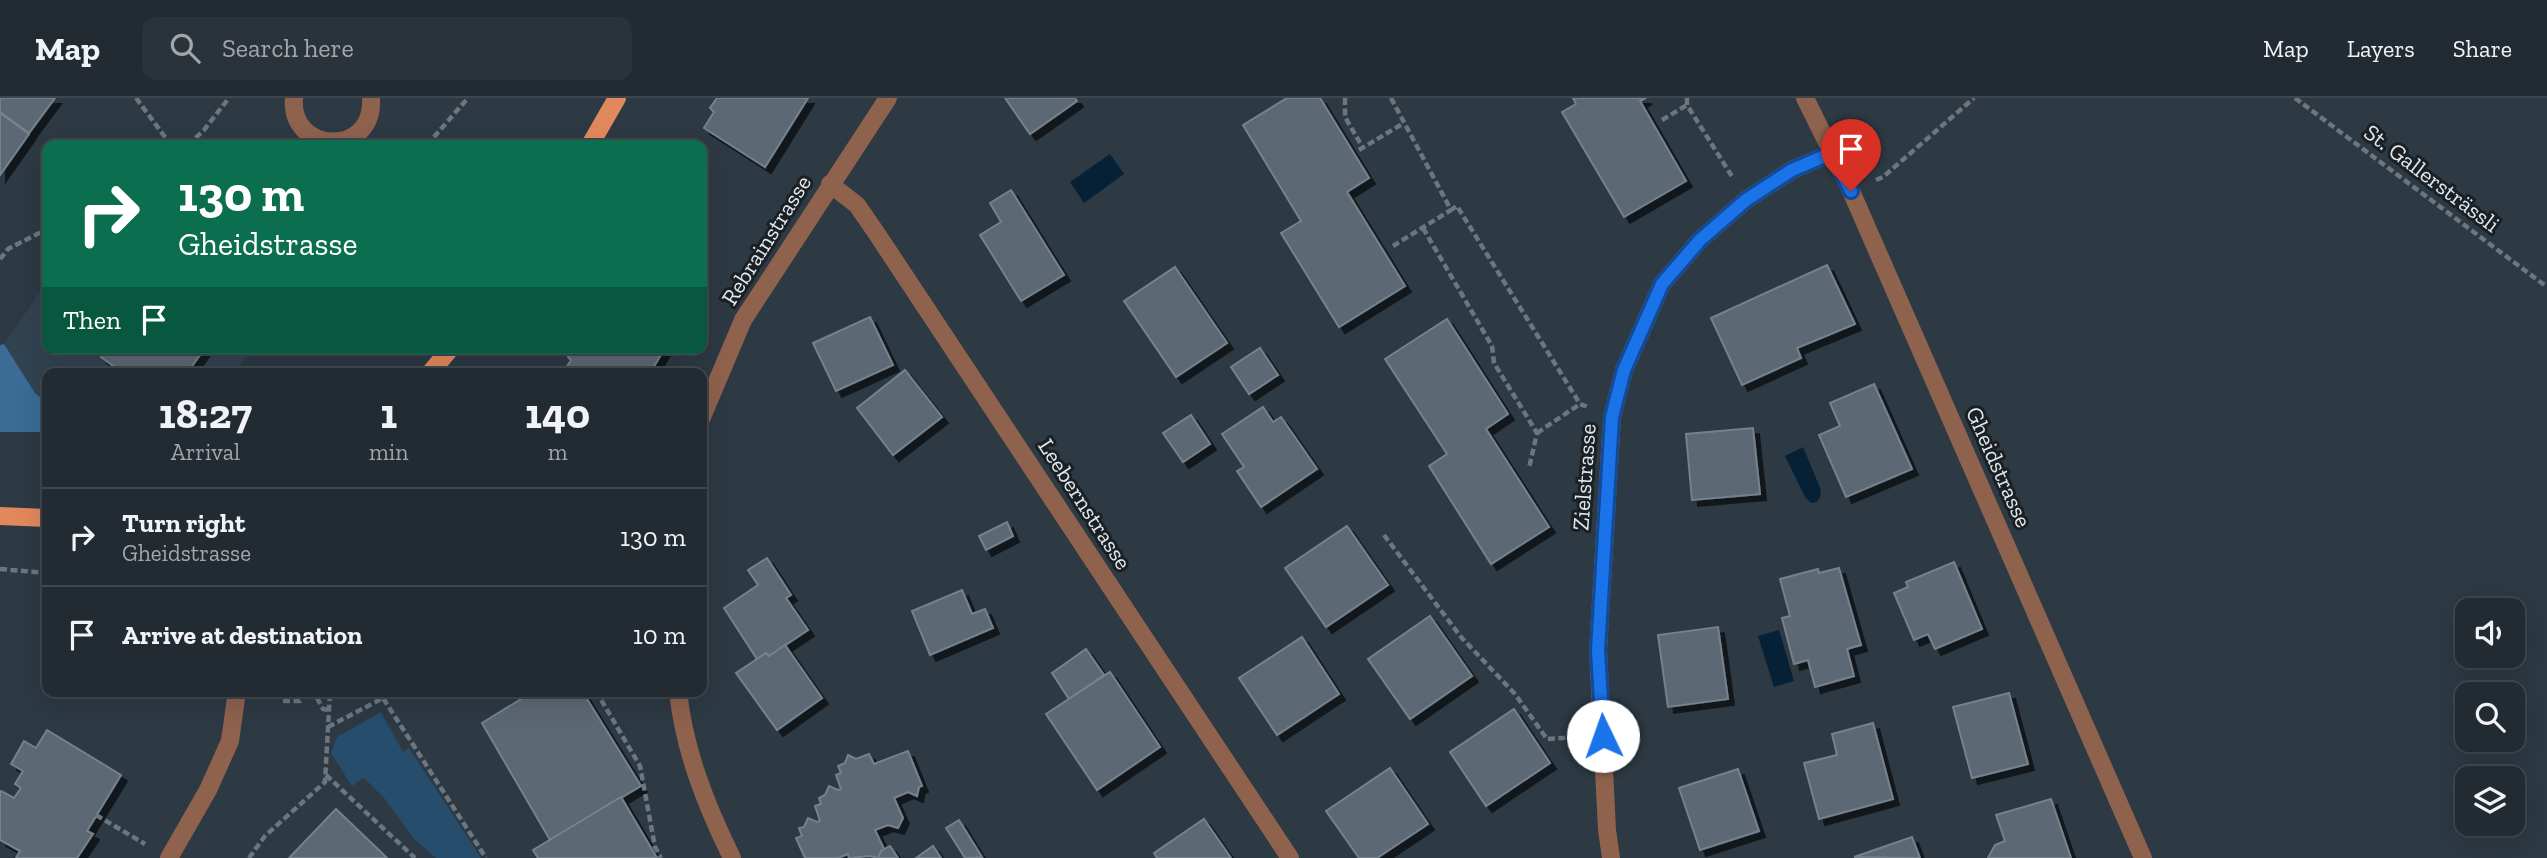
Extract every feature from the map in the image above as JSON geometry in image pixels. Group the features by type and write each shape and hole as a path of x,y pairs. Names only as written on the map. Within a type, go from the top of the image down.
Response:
{"main road":[{"path":"593,140 617,98"},
{"path":"433,368 446,354"},
{"path":"0,516 42,518"}],"street":[{"path":"294,98 295,115 302,127 311,136 321,140"},
{"path":"345,140 360,131 368,121 371,98"},
{"name":"Rebrainstrasse","path":"707,405 743,320 888,98"},
{"name":"Gheidstrasse","path":"1805,98 1851,191 2143,858"},
{"name":"Zielstrasse","path":"1611,858 1607,830 1598,650 1612,417 1624,370 1662,284 1700,240 1746,200 1792,170 1832,153"},
{"name":"Leebernstrasse","path":"830,184 857,205 877,234 1290,858"},
{"path":"169,858 208,790 230,741 236,697"},
{"path":"678,697 681,727 712,817 732,858"}],"path":[{"path":"136,98 167,140"},
{"path":"193,140 229,98"},
{"path":"431,140 468,98"},
{"path":"1345,98 1345,117 1361,149 1404,123"},
{"path":"1391,98 1451,210"},
{"path":"1687,98 1687,105 1746,200"},
{"path":"1851,191 1883,177 1974,98"},
{"name":"St. Gallersträssli","path":"2295,98 2547,287"},
{"path":"1662,120 1687,105"},
{"path":"1393,246 1457,206 1580,404 1612,417"},
{"path":"1423,228 1492,346 1494,363 1537,433"},
{"path":"0,258 8,249 42,232"},
{"path":"1529,468 1537,433 1580,404"},
{"path":"1384,535 1461,637 1515,694 1547,739 1603,736"},
{"path":"0,569 42,573"},
{"path":"283,701 300,701 303,697"},
{"path":"317,697 323,709 329,710"},
{"path":"249,858 265,836 325,782 330,697"},
{"path":"600,697 640,766 655,847 662,858"},
{"path":"328,727 383,698 486,858"},
{"path":"326,774 415,858"},
{"path":"96,815 142,842"}],"shaded area":[{"path":"1110,154 1124,174 1084,203 1070,182"},
{"path":"42,289 42,354 247,354 239,368 42,368 42,399 35,393 4,344"},
{"path":"4,344 35,393 42,399 42,432 0,432 0,345"},
{"path":"1803,447 1821,490 1817,502 1811,503 1805,497 1785,456"},
{"path":"1779,630 1794,681 1774,687 1758,636"},
{"path":"381,712 403,752 409,748 481,858 436,858 414,839 385,799 364,778 352,786 331,753 337,737"}],"building":[{"path":"0,98 55,98 29,133 0,112"},
{"path":"717,98 808,98 765,167 704,128 714,112 710,108"},
{"path":"1005,98 1075,98 1077,101 1030,134"},
{"path":"1287,98 1320,98 1369,178 1347,192 1405,286 1339,327 1281,233 1301,221 1243,125"},
{"path":"1573,98 1646,98 1640,101 1686,181 1624,217 1562,112 1576,104"},
{"path":"0,113 29,134 0,175"},
{"path":"1011,190 1064,275 1021,301 980,235 1001,222 990,203"},
{"path":"1827,265 1855,324 1797,348 1801,358 1742,385 1711,318"},
{"path":"1175,267 1227,343 1176,377 1124,301"},
{"path":"870,317 893,365 836,391 813,343"},
{"path":"1447,319 1508,414 1486,429 1549,527 1491,564 1429,466 1447,454 1385,359"},
{"path":"1260,348 1278,375 1249,394 1231,367"},
{"path":"103,354 201,354 191,368 116,368 101,357"},
{"path":"570,354 661,354 653,368 566,368 571,360 568,357"},
{"path":"905,370 942,417 893,455 857,408"},
{"path":"1874,384 1912,469 1846,497 1819,435 1840,426 1830,403"},
{"path":"1263,407 1273,422 1281,417 1317,469 1261,507 1237,471 1244,467 1222,434"},
{"path":"1191,415 1210,444 1183,462 1163,433"},
{"path":"1753,428 1760,494 1692,500 1686,434"},
{"path":"1007,522 1013,536 986,550 979,536"},
{"path":"1347,526 1388,585 1326,627 1285,568"},
{"path":"767,558 791,595 786,598 808,630 769,656 766,653 757,659 724,608 758,585 748,570"},
{"path":"1954,562 1982,629 1935,649 1928,634 1914,640 1894,593 1908,587 1906,582"},
{"path":"1839,568 1861,645 1847,649 1854,676 1815,687 1808,660 1794,664 1782,618 1790,616 1780,579 1818,569 1819,573"},
{"path":"962,590 972,614 985,609 993,628 930,655 912,611"},
{"path":"1430,616 1472,676 1410,719 1368,659"},
{"path":"1718,627 1728,699 1668,707 1658,635"},
{"path":"1302,637 1339,694 1277,735 1239,678"},
{"path":"785,645 822,698 777,730 736,673 766,653 769,656"},
{"path":"1086,649 1104,675 1069,699 1052,673"},
{"path":"1110,672 1160,747 1097,790 1046,714"},
{"path":"2009,693 2028,764 1972,778 1953,707"},
{"path":"524,697 586,697 641,786 550,840 482,723"},
{"path":"1514,709 1550,763 1486,806 1450,752"},
{"path":"1873,723 1893,799 1819,819 1804,763 1837,755 1832,734"},
{"path":"47,730 121,775 87,831 93,834 77,858 16,858 20,851 0,840 0,792 14,798 21,788 15,784 23,771 11,764 24,741 36,748"},
{"path":"908,751 922,786 919,787 917,796 908,792 894,798 903,818 898,828 888,825 875,830 884,849 878,858 849,858 848,854 838,858 805,858 796,838 802,836 799,828 804,827 808,818 820,821 815,806 821,804 819,798 825,795 829,786 841,789 836,775 841,773 838,766 845,763 848,755 856,759 869,754 874,764"},
{"path":"1390,768 1428,824 1377,858 1359,858 1326,811"},
{"path":"1738,769 1759,831 1700,850 1679,788"},
{"path":"621,797 657,858 538,858 533,850"},
{"path":"2051,799 2071,858 1988,858 1995,845 2005,841 1996,815"},
{"path":"336,809 384,855 387,858 289,858"},
{"path":"1204,819 1231,858 1157,858 1154,853"},
{"path":"959,820 982,857 965,858 946,828"},
{"path":"1912,837 1920,858 1854,857"},
{"path":"890,846 898,858 878,858 881,851"},
{"path":"933,846 941,858 916,858"}],"route":[{"path":"1603,736 1598,650 1612,417 1624,370 1662,284 1700,240 1746,200 1792,170 1832,153 1851,191"}]}
